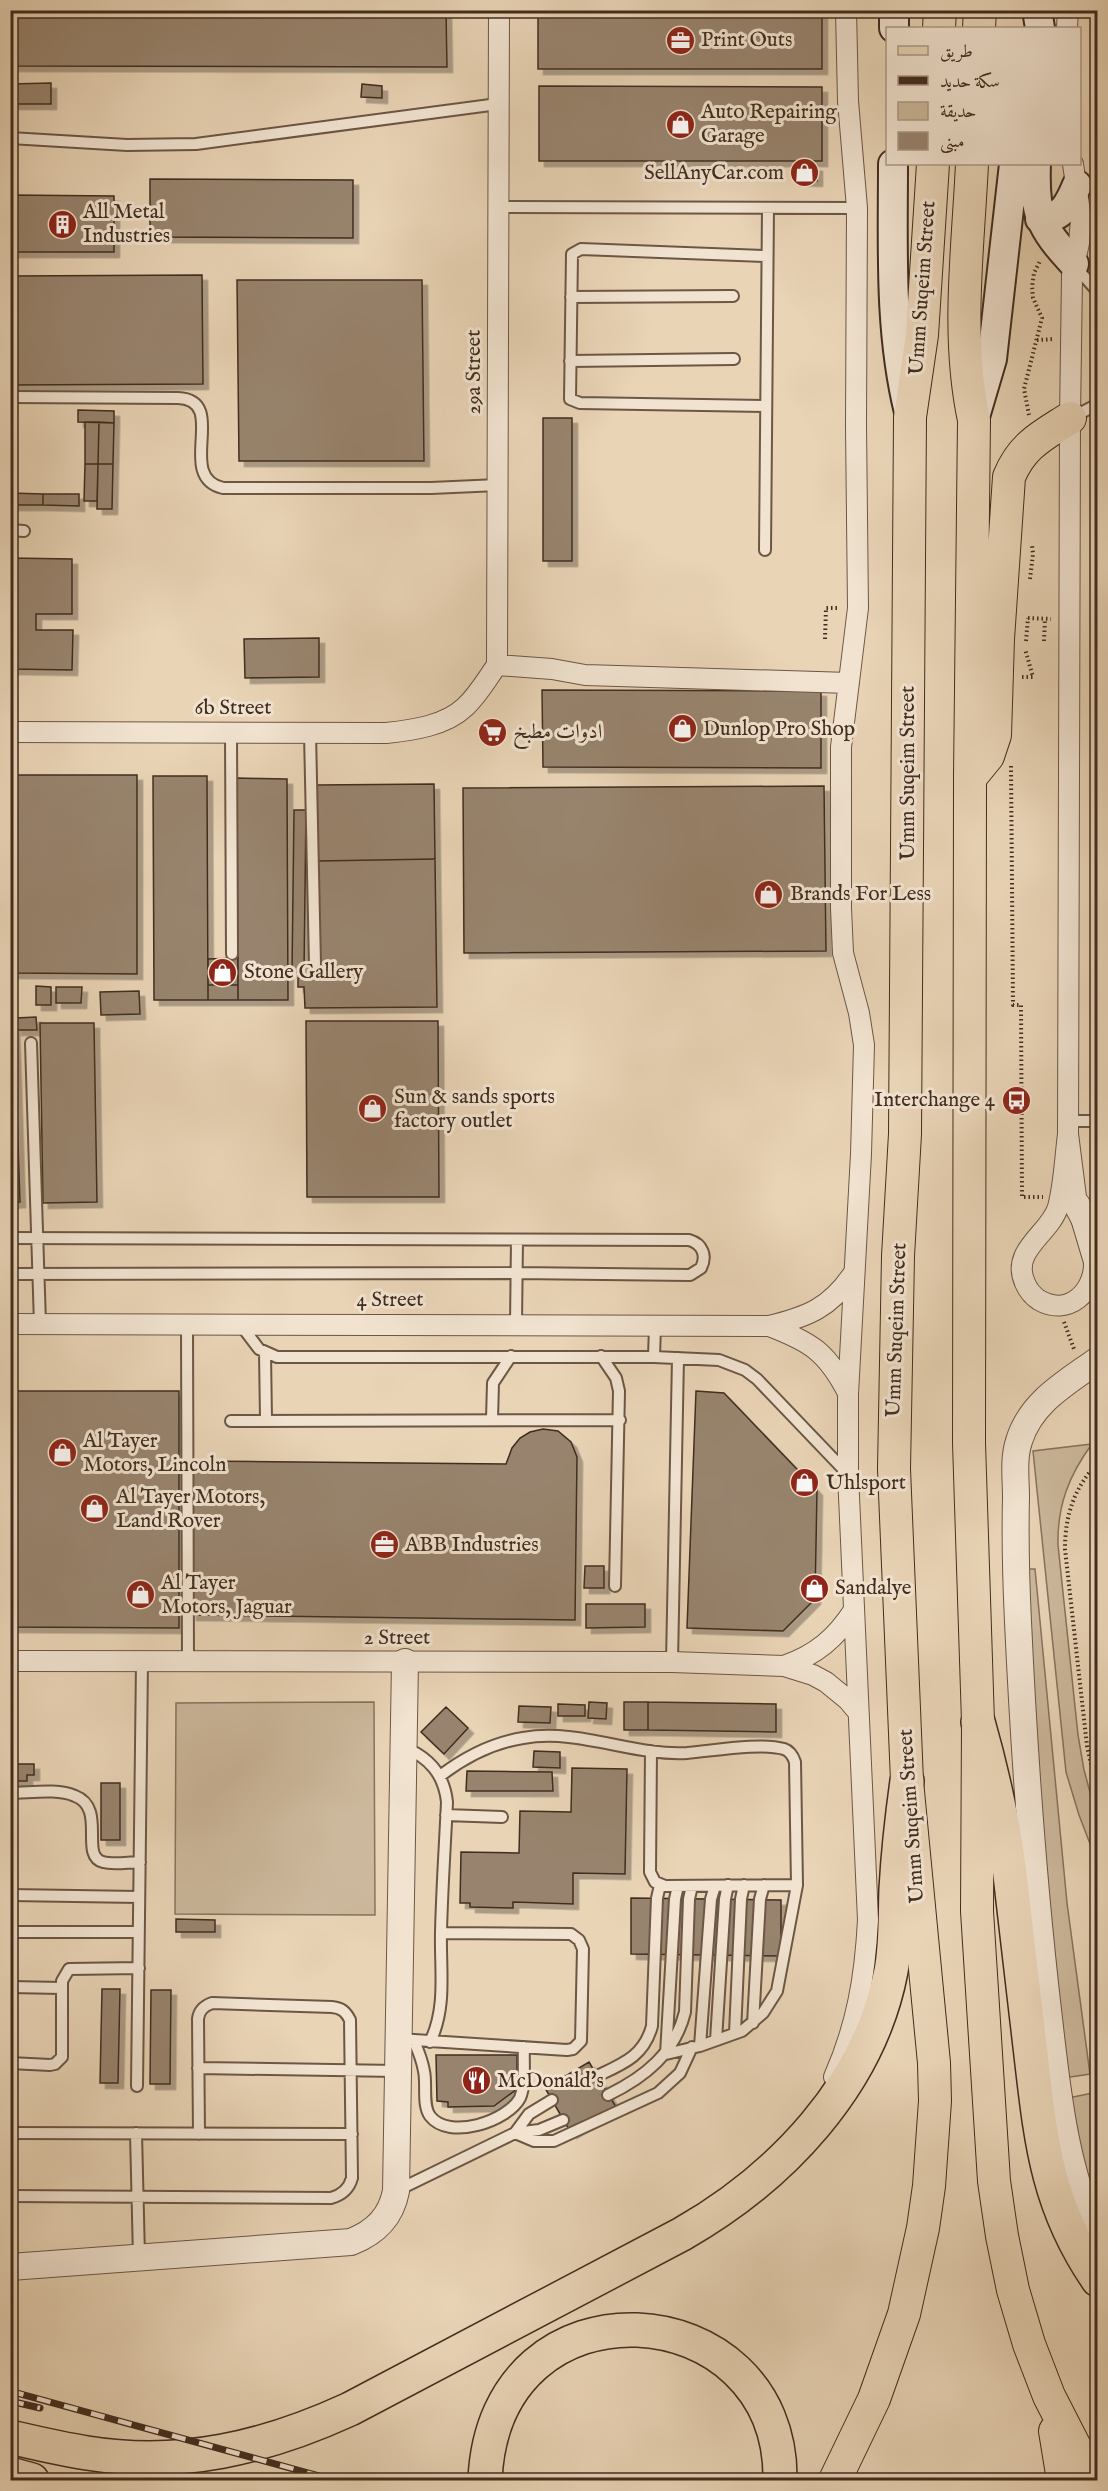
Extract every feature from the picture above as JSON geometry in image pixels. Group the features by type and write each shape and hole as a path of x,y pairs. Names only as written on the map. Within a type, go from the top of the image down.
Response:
{"highway":[{"path":"978,1722 991,1771 1005,1842 1045,2164 1062,2216 1078,2249 1098,2280"},
{"path":"10,2437 87,2453 132,2458 177,2458 266,2443 309,2428 350,2409 707,2219 755,2185 807,2133 834,2099 860,2058 876,2024 892,1969 897,1877 907,1781"},
{"path":"485,2481 486,2456 492,2429 503,2404 519,2382 538,2363 560,2347 585,2336 612,2330 639,2329 666,2333 692,2342 716,2355 737,2373 755,2394 768,2418 777,2444 780,2481"},
{"path":"10,2474 32,2481"}],"main road":[{"path":"894,10 894,27"},
{"path":"939,27 940,10"},
{"path":"980,10 980,27"},
{"path":"1028,27 1030,10"},
{"path":"1036,10 1040,27"},
{"path":"893,165 895,332 902,383 910,417"},
{"name":"Umm Suqeim Street","path":"835,2481 874,2399 904,2314 923,2228 933,2144 934,2063 907,1781 899,1609 894,1397 905,1134 910,417 919,363 933,165"},
{"name":"Umm Suqeim Street","path":"972,165 964,356 974,420 970,778 969,1443 978,1722 977,1911 994,2181 1002,2236 1029,2344 1049,2396 1092,2481"},
{"path":"974,420 993,348 1014,165"},
{"path":"1036,165 1035,193 1046,229 1074,264"},
{"path":"1046,229 1049,219 1064,210 1075,174"},
{"path":"970,778 988,756 995,735 1014,618 1009,477 1015,462 1025,449 1037,438 1070,418"},
{"path":"1049,2396 1063,2481"},
{"path":"858,2481 874,2399"}],"street":[{"name":"29a Street","path":"497,665 499,10"},
{"path":"807,2133 840,2063 863,1988 868,1932 868,1887 848,1474 848,1394 861,1154 864,1045 859,1013 843,953 841,931 840,772 843,722 858,608 857,208 848,101 846,10"},
{"path":"1067,27 1068,10"},
{"path":"1068,1128 1077,1204 1094,1262 1093,1281 1089,1289 1075,1301 1057,1305 1048,1304 1032,1294 1023,1279 1022,1261 1031,1244 1045,1231 1055,1215 1060,1196 1068,1128 1070,418 1074,264 1081,227 1075,174"},
{"path":"497,665 552,669 585,675 849,683"},
{"name":"6b Street","path":"10,732 403,731 453,717 477,694 497,665"},
{"path":"1077,1204 1098,1244"},
{"name":"4 Street","path":"10,1324 769,1326 799,1319 815,1311 843,1289 853,1274"},
{"name":"4 Street","path":"769,1326 801,1338 813,1347 834,1368 848,1394"},
{"path":"1086,1356 1055,1391 1035,1408 1018,1443 1017,1602 1040,1940 1067,2146 1081,2197 1098,2240"},
{"name":"2 Street","path":"784,1666 818,1651 832,1639 854,1610"},
{"name":"2 Street","path":"10,1662 672,1662 784,1666 806,1672 826,1682 848,1700 858,1712"},
{"path":"10,2267 351,2241 366,2236 389,2214 396,2191 397,2071 406,2040 403,1747 405,1662"}],"lane":[{"path":"10,138 127,145 196,144 498,105"},
{"path":"499,207 857,208"},
{"path":"765,550 768,208"},
{"path":"766,406 580,403 570,399 570,361 572,254 581,249 767,256"},
{"path":"1074,264 1098,292"},
{"path":"571,297 733,296"},
{"path":"570,361 734,359"},
{"path":"10,397 178,398 189,400 199,408 202,420 203,473 211,483 222,488 431,488 498,485"},
{"path":"1070,418 1098,404"},
{"path":"10,530 24,531"},
{"path":"231,732 232,954"},
{"path":"310,733 315,964"},
{"path":"31,1043 40,1324"},
{"path":"1068,1128 1098,1121"},
{"path":"10,1238 689,1240 699,1245 704,1257 701,1268 690,1275 10,1274"},
{"path":"516,1324 517,1240"},
{"path":"240,1323 254,1343 265,1353 277,1357 601,1356 719,1360 745,1370 767,1389 848,1474"},
{"path":"187,1324 188,1662"},
{"path":"654,1357 655,1326"},
{"path":"265,1353 266,1420"},
{"path":"492,1419 494,1383 511,1356"},
{"path":"601,1356 618,1385 620,1420 615,1586"},
{"path":"672,1662 678,1358"},
{"path":"231,1421 620,1420"},
{"path":"137,2086 142,1662"},
{"path":"440,1776 459,1761 501,1742 548,1735 575,1737 651,1751 687,1753 756,1748 785,1749 793,1756 795,1762 797,1885 777,1991 771,2003 753,2023 716,2040 666,2054"},
{"path":"403,1747 424,1757 440,1776 446,1790 441,1933 442,2001 436,2029 430,2042"},
{"path":"651,1751 651,1877 660,1885 678,1886 797,1885"},
{"path":"10,1793 64,1793 79,1797 85,1802 92,1815 92,1849 96,1858 104,1862 140,1862"},
{"path":"446,1815 502,1817"},
{"path":"597,2076 637,2055 649,2037 652,2026 657,1898 660,1885"},
{"path":"735,2033 741,1899 744,1885"},
{"path":"753,2023 760,1899 764,1885"},
{"path":"666,2054 675,1899 678,1886"},
{"path":"608,2095 635,2080 666,2054 677,2037 685,2012 689,1899 692,1886"},
{"path":"515,2133 534,2141 554,2141 658,2093 680,2073 696,2047 711,1899 715,1886"},
{"path":"716,2040 724,1899 728,1886"},
{"path":"10,1895 140,1897"},
{"path":"10,1932 139,1932"},
{"path":"406,2040 567,2050 573,2049 580,2041 583,1949 579,1940 572,1934 441,1933"},
{"path":"10,2063 50,2065 59,2061 63,2052 63,1976 69,1969 139,1968"},
{"path":"10,1988 62,1988"},
{"path":"10,2196 331,2198 338,2196 350,2185 352,2178 350,2020 348,2015 338,2008 212,2003 206,2005 199,2013 199,2134"},
{"path":"406,2040 424,2071 426,2107 430,2116 446,2127 455,2129 486,2122 514,2105 522,2091 524,2047"},
{"path":"198,2068 397,2071"},
{"path":"515,2133 529,2114 552,2100"},
{"path":"396,2191 515,2133 539,2130 563,2120"},
{"path":"10,2133 352,2134"},
{"path":"136,2133 139,2257"}],"path":[{"path":"1037,438 1026,405 1024,389 1042,318 1033,298 1034,273 1046,229"},
{"path":"825,639 826,608 842,608"},
{"path":"1011,677 1033,677 1014,618 1070,620"},
{"path":"1044,641 1045,619"},
{"path":"1011,759 1012,1005 1021,1005 1022,1197 1047,1197 1045,1205"},
{"path":"1062,1316 1086,1356"},
{"path":"1098,1463 1081,1483 1073,1499 1065,1532 1087,1746 1098,1796"}],"green space":[{"path":"1092,1444 1077,1467 1066,1492 1060,1517 1058,1545 1078,1735 1084,1770 1097,1818 1097,1862 1066,1772 1033,1451"},
{"path":"1027,1569 1035,1569 1067,1903 1090,2074 1064,2078 1044,1903"},
{"path":"374,1702 375,1915 175,1914 176,1703"},
{"path":"1093,2093 1098,2113 1097,2204 1091,2190 1068,2098"}],"building":[{"path":"10,10 446,10 447,67 10,66"},
{"name":"Print Outs","path":"538,10 822,10 822,69 538,69"},
{"path":"51,83 51,104 12,104 10,121 10,84"},
{"path":"362,84 382,86 382,98 361,97"},
{"name":"Auto Repairing Garage","path":"539,86 822,87 822,161 539,161"},
{"name":"SellAnyCar.com","path":"794,166 817,166 817,181 794,180"},
{"path":"150,179 353,180 353,238 150,237"},
{"name":"All Metal Industries","path":"10,195 114,196 114,252 10,252"},
{"path":"202,275 203,384 10,385 10,276"},
{"path":"237,280 422,280 424,461 239,461"},
{"path":"78,410 114,411 114,423 78,422"},
{"path":"543,418 572,418 572,561 543,561"},
{"path":"85,422 99,422 98,464 85,464"},
{"path":"99,422 114,423 113,464 98,464"},
{"path":"85,464 98,464 97,501 84,501"},
{"path":"98,464 113,464 112,509 97,509"},
{"path":"10,493 43,494 43,505 10,505"},
{"path":"43,494 79,494 79,506 43,505"},
{"path":"10,558 72,559 72,614 36,614 36,630 73,630 72,670 10,669"},
{"path":"319,638 319,677 245,678 244,639"},
{"name":"Dunlop Pro Shop","path":"542,690 821,691 821,768 543,767"},
{"path":"13,775 137,775 137,974 12,973"},
{"path":"153,776 207,776 208,1000 154,1000"},
{"path":"237,778 287,779 288,1000 238,1000"},
{"path":"434,784 435,859 318,861 317,785"},
{"path":"824,786 826,951 464,953 463,788"},
{"path":"294,810 306,810 304,972 292,972"},
{"path":"435,859 437,1007 305,1008 304,987 298,987 298,978 320,977 318,861"},
{"name":"Stone Gallery","path":"238,958 238,985 208,985 208,959"},
{"path":"208,985 238,985 238,1000 208,1000"},
{"path":"36,986 51,987 51,1005 36,1005"},
{"path":"56,987 82,987 81,1003 56,1003"},
{"path":"139,991 140,1014 101,1015 100,992"},
{"path":"36,1017 37,1030 16,1030 16,1018"},
{"name":"Sun & sands sports factory outlet","path":"306,1021 438,1021 439,1197 307,1197"},
{"path":"10,1023 14,1023 20,1202 10,1203"},
{"path":"40,1023 94,1023 97,1202 43,1203"},
{"name":"Al Tayer Motors, Land Rover","path":"10,1391 179,1391 179,1628 10,1627"},
{"path":"696,1391 724,1393 817,1490 815,1599 783,1631 687,1628"},
{"name":"ABB Industries","path":"543,1429 558,1431 571,1442 577,1457 575,1620 191,1615 192,1461 506,1464 512,1448 520,1438 530,1432"},
{"path":"585,1566 604,1566 604,1588 584,1588"},
{"path":"586,1604 645,1604 645,1627 586,1628"},
{"path":"589,1702 607,1703 606,1719 588,1718"},
{"path":"624,1702 648,1702 648,1730 624,1730"},
{"path":"648,1702 776,1704 776,1732 648,1730"},
{"path":"558,1704 585,1705 585,1716 558,1716"},
{"path":"519,1706 551,1707 550,1723 518,1722"},
{"path":"446,1707 468,1728 444,1754 421,1732"},
{"path":"534,1751 560,1752 560,1768 533,1767"},
{"path":"10,1764 34,1764 34,1775 27,1775 27,1781 13,1781 13,1776 10,1776"},
{"path":"572,1768 627,1769 625,1874 573,1873 573,1904 513,1902 513,1908 470,1907 470,1903 460,1903 461,1852 519,1853 520,1811 571,1812"},
{"path":"467,1771 552,1772 553,1791 466,1791"},
{"path":"101,1783 120,1783 120,1840 101,1840"},
{"path":"631,1898 781,1900 781,1956 631,1954"},
{"path":"176,1919 215,1920 215,1932 176,1932"},
{"path":"102,1989 120,1989 118,2083 100,2083"},
{"path":"151,1990 171,1990 170,2084 150,2084"},
{"path":"436,2055 517,2055 517,2089 494,2106 448,2107 448,2102 437,2101"},
{"path":"589,2062 616,2107 571,2133 545,2088"}],"railway":[{"path":"10,2391 334,2480"},
{"path":"10,2401 40,2408"}],"place":[{"name":"Print Outs","path":"680,40"},
{"name":"Auto Repairing Garage","path":"680,124"},
{"name":"SellAnyCar.com","path":"805,173"},
{"name":"All Metal Industries","path":"62,224"},
{"name":"Dunlop Pro Shop","path":"682,729"},
{"name":"ادوات مطبخ","path":"492,732"},
{"name":"Brands For Less","path":"769,894"},
{"name":"Stone Gallery","path":"223,972"},
{"name":"Interchange 4","path":"1016,1100"},
{"name":"Sun & sands sports factory outlet","path":"373,1109"},
{"name":"Al Tayer Motors, Lincoln","path":"62,1453"},
{"name":"Uhlsport","path":"805,1483"},
{"name":"Al Tayer Motors, Land Rover","path":"95,1509"},
{"name":"ABB Industries","path":"384,1545"},
{"name":"Sandalye","path":"814,1588"},
{"name":"Al Tayer Motors, Jaguar","path":"140,1595"},
{"name":"McDonald's","path":"476,2081"}]}
